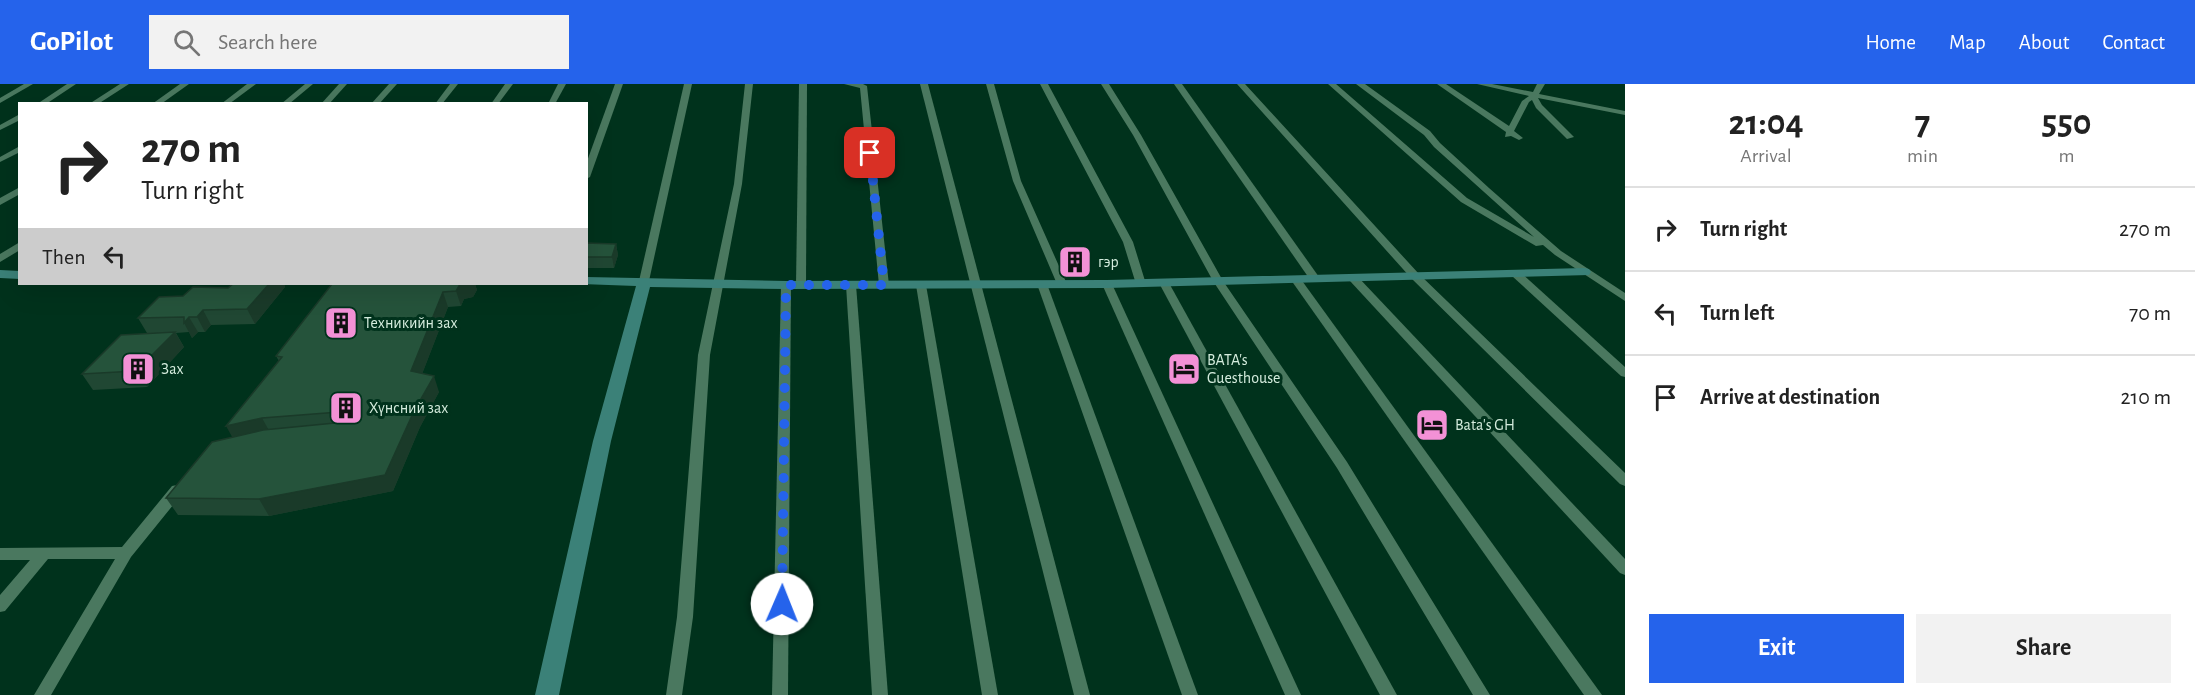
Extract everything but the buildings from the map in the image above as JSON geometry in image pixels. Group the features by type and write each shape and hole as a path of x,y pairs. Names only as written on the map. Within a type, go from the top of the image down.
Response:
{"main road":[{"path":"588,281 786,285 1107,285 1584,272"},
{"path":"547,695 602,441 644,281"}],"street":[{"path":"0,101 29,84"},
{"path":"43,102 72,84"},
{"path":"95,102 125,84"},
{"path":"158,102 185,84"},
{"path":"227,102 252,84"},
{"path":"286,102 309,84"},
{"path":"326,102 343,84"},
{"path":"376,102 393,84"},
{"path":"440,102 454,84"},
{"path":"496,102 509,84"},
{"path":"552,102 562,84"},
{"path":"588,171 619,84"},
{"path":"644,281 688,84"},
{"path":"674,695 685,617 704,355 738,184 749,84"},
{"path":"801,285 803,84"},
{"path":"848,84 863,86 884,285"},
{"path":"924,84 1082,695"},
{"path":"990,84 1017,181 1062,284"},
{"path":"1044,84 1128,242 1141,284"},
{"path":"1105,84 1137,135 1218,281 1342,465 1482,695"},
{"path":"1178,84 1315,279"},
{"path":"1241,84 1415,276 1625,481"},
{"path":"1332,84 1464,200 1481,212 1558,253"},
{"path":"1360,84 1427,133 1486,190 1558,253 1625,298"},
{"path":"1441,84 1519,138"},
{"path":"1480,84 1625,113"},
{"path":"1509,133 1526,101 1534,95 1541,84"},
{"path":"1534,95 1539,106 1570,137"},
{"path":"0,128 18,117"},
{"path":"0,160 18,149"},
{"path":"0,202 18,191"},
{"path":"0,259 18,246"},
{"path":"1516,274 1625,372"},
{"path":"1354,279 1625,569"},
{"path":"1296,280 1594,695"},
{"path":"1164,283 1389,695"},
{"path":"1042,284 1190,695"},
{"path":"780,695 786,285"},
{"path":"851,285 880,695"},
{"path":"921,285 990,695"},
{"path":"1107,285 1293,695"},
{"path":"42,695 126,553 188,477"},
{"path":"0,554 126,553"},
{"path":"0,606 43,555"}],"place":[{"name":"гэр","path":"1075,262"},
{"name":"Техникийн зах","path":"341,323"},
{"name":"Зах","path":"138,369"},
{"name":"BATA's Guesthouse","path":"1184,369"},
{"name":"Хүнсний зах","path":"346,408"},
{"name":"Bata's GH","path":"1432,425"}],"route":[{"path":"782,604 786,285 884,285 870,153"}]}
